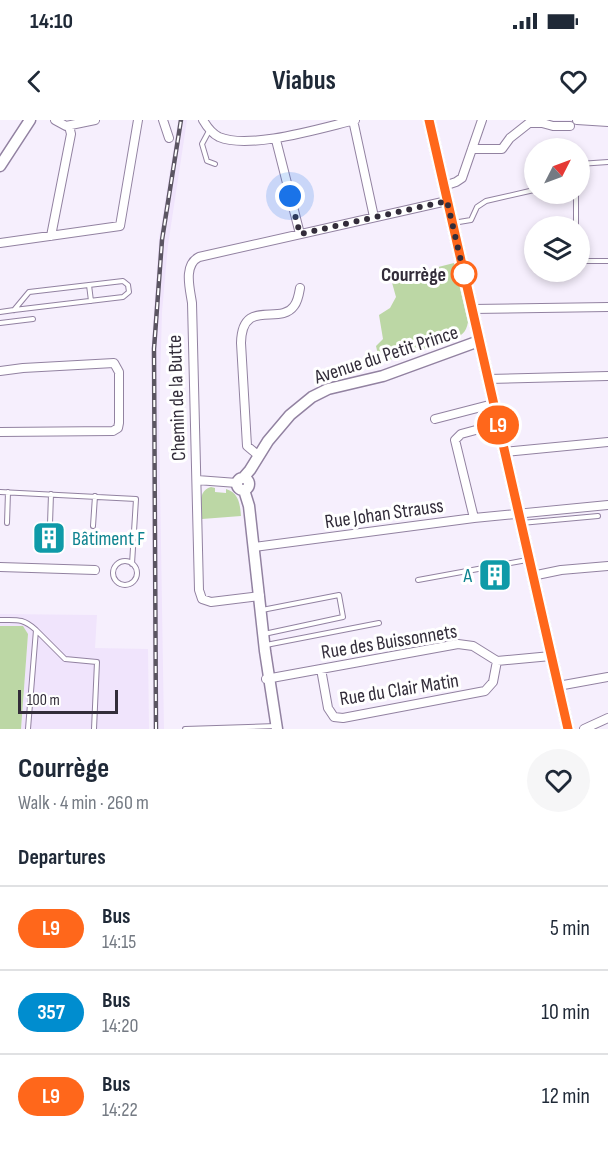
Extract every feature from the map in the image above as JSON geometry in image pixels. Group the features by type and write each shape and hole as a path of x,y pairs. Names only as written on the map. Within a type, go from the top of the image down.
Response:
{"main road":[{"path":"0,166 29,120"},
{"path":"429,120 568,729"},
{"name":"Avenue du Petit Prince","path":"243,483 259,456 290,415 304,402 328,389 361,385 479,341"},
{"path":"243,483 249,506 265,639 267,679 277,728"}],"street":[{"path":"55,120 69,126 95,120"},
{"path":"0,243 120,226 123,221 138,120"},
{"path":"164,120 169,138"},
{"path":"203,120 209,130 227,139 276,140 354,120 374,217"},
{"path":"444,186 462,178 482,120"},
{"path":"472,149 502,149 510,138 529,123 553,126 608,122"},
{"path":"51,236 71,134 69,126"},
{"path":"276,140 300,234 447,201"},
{"name":"Chemin de la Butte","path":"243,483 197,480 192,303 189,273 191,264 199,257 300,234"},
{"path":"259,456 247,446 243,330 254,317 266,313 282,314 292,309 296,304 300,288"},
{"path":"472,309 608,307"},
{"path":"0,371 114,363 119,372 119,423 118,428 113,431 0,432"},
{"path":"488,379 608,376"},
{"path":"435,419 493,404"},
{"path":"474,518 455,440 460,434 498,424"},
{"path":"504,452 608,442"},
{"path":"197,480 200,595 202,599 211,602 260,596"},
{"name":"Rue Johan Strauss","path":"254,547 474,518 519,518 608,505"},
{"path":"532,576 561,570 608,566"},
{"path":"0,567 95,570"},
{"name":"Rue des Buissonnets","path":"267,679 458,644 473,646 497,661"},
{"path":"497,661 551,656"},
{"name":"Rue du Clair Matin","path":"321,669 329,712 334,717 343,718 485,691 493,682 497,661"},
{"path":"558,686 608,677"},
{"path":"584,729 608,718"}],"lane":[{"path":"209,130 201,144 207,161 215,164"},
{"path":"590,163 608,162"},
{"path":"452,223 471,220 477,207 486,201 524,192"},
{"path":"590,261 608,261"},
{"path":"0,312 123,297 129,292 128,285 123,281 29,292 14,310"},
{"path":"89,285 91,301"},
{"path":"0,322 33,319"},
{"path":"0,492 136,498 132,564 137,570 134,581 128,585 118,583 113,573 116,565 125,561 132,564"},
{"path":"7,523 8,492"},
{"path":"50,524 51,494"},
{"path":"93,526 95,496"},
{"path":"519,518 598,516"},
{"path":"418,580 528,560"},
{"path":"261,610 339,595 343,617 265,639"},
{"path":"0,620 28,622 65,659 97,662 94,729"},
{"path":"265,639 379,623"},
{"path":"28,729 36,630"},
{"path":"185,729 277,728"}],"shaded area":[{"path":"178,120 187,120 168,245 162,312 159,421 164,729 153,729 151,349 159,238"},
{"path":"0,614 97,615 95,648 148,649 149,729 21,729 28,634 23,626 0,626"}],"green space":[{"path":"454,263 468,322 465,331 452,340 380,363 376,346 383,339 379,315 390,308 396,297 391,279"},
{"path":"211,487 215,488 215,492 226,493 226,489 234,493 239,503 241,516 202,519 202,496"},
{"path":"0,626 23,626 28,634 21,729 0,729"}],"railway":[{"path":"156,729 154,349 162,240 181,120"}],"bus line":[{"name":"L9","path":"429,120 568,729"}],"place":[{"name":"Courrège","path":"464,274"},
{"name":"Bâtiment F","path":"49,538"},
{"name":"A","path":"495,575"}],"route":[{"path":"290,196 300,234 447,201 464,274"}]}
